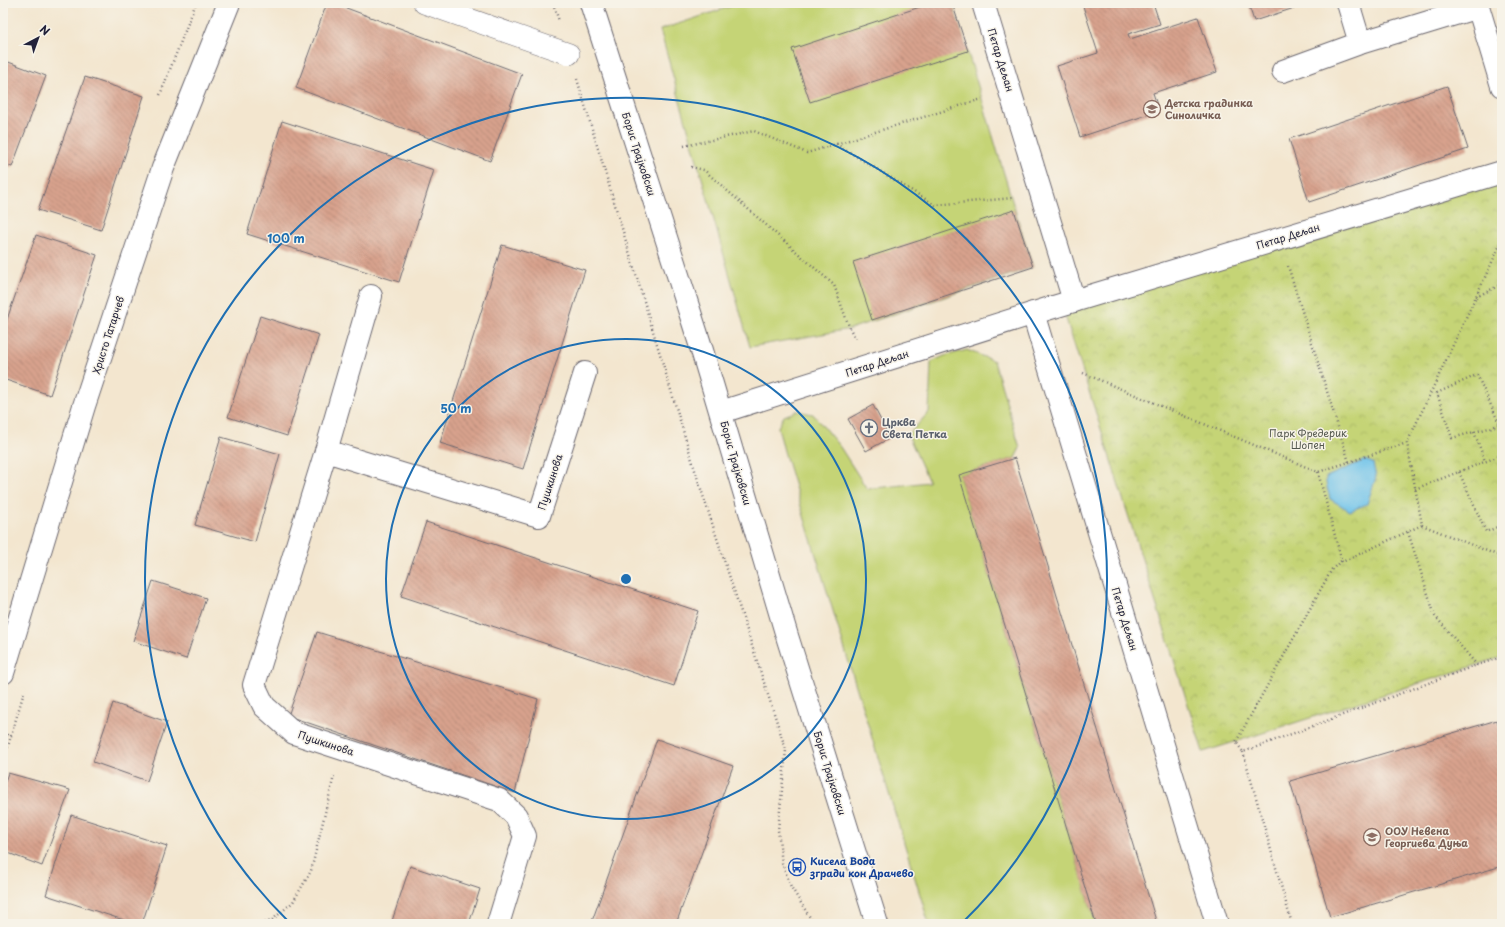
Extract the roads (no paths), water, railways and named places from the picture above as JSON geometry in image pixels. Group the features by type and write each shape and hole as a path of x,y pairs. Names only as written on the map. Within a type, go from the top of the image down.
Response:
{"street":[{"name":"Христо Татарчев","path":"3,673 84,406 163,168 229,3"},
{"path":"424,3 569,54"},
{"name":"Борис Трајковски","path":"591,3 721,412 787,636 877,924"},
{"name":"Петар Дељан","path":"983,3 1074,301"},
{"path":"1348,3 1360,43"},
{"path":"1283,71 1360,43 1478,5 1502,86"},
{"name":"Петар Дељан","path":"721,412 1033,313 1502,172"},
{"name":"Пушкинова","path":"372,296 254,685 264,706 294,733 499,800 516,816 525,836 498,924"},
{"name":"Петар Дељан","path":"1033,313 1217,924"},
{"name":"Пушкинова","path":"326,451 539,516 585,373"}],"water":[{"path":"1365,460 1373,463 1376,477 1367,504 1350,511 1330,499 1326,477"}],"place":[{"name":"Детска градинка Синоличка","path":"1152,109"},
{"name":"Црква Света Петка","path":"869,428"},
{"name":"ООУ Невена Георгиева Дуња","path":"1372,837"},
{"name":"Кисела Вода згради кон Драчево","path":"797,867"}],"park label":[{"name":"Парк Фредерик Шопен","path":"1308,438"}]}
